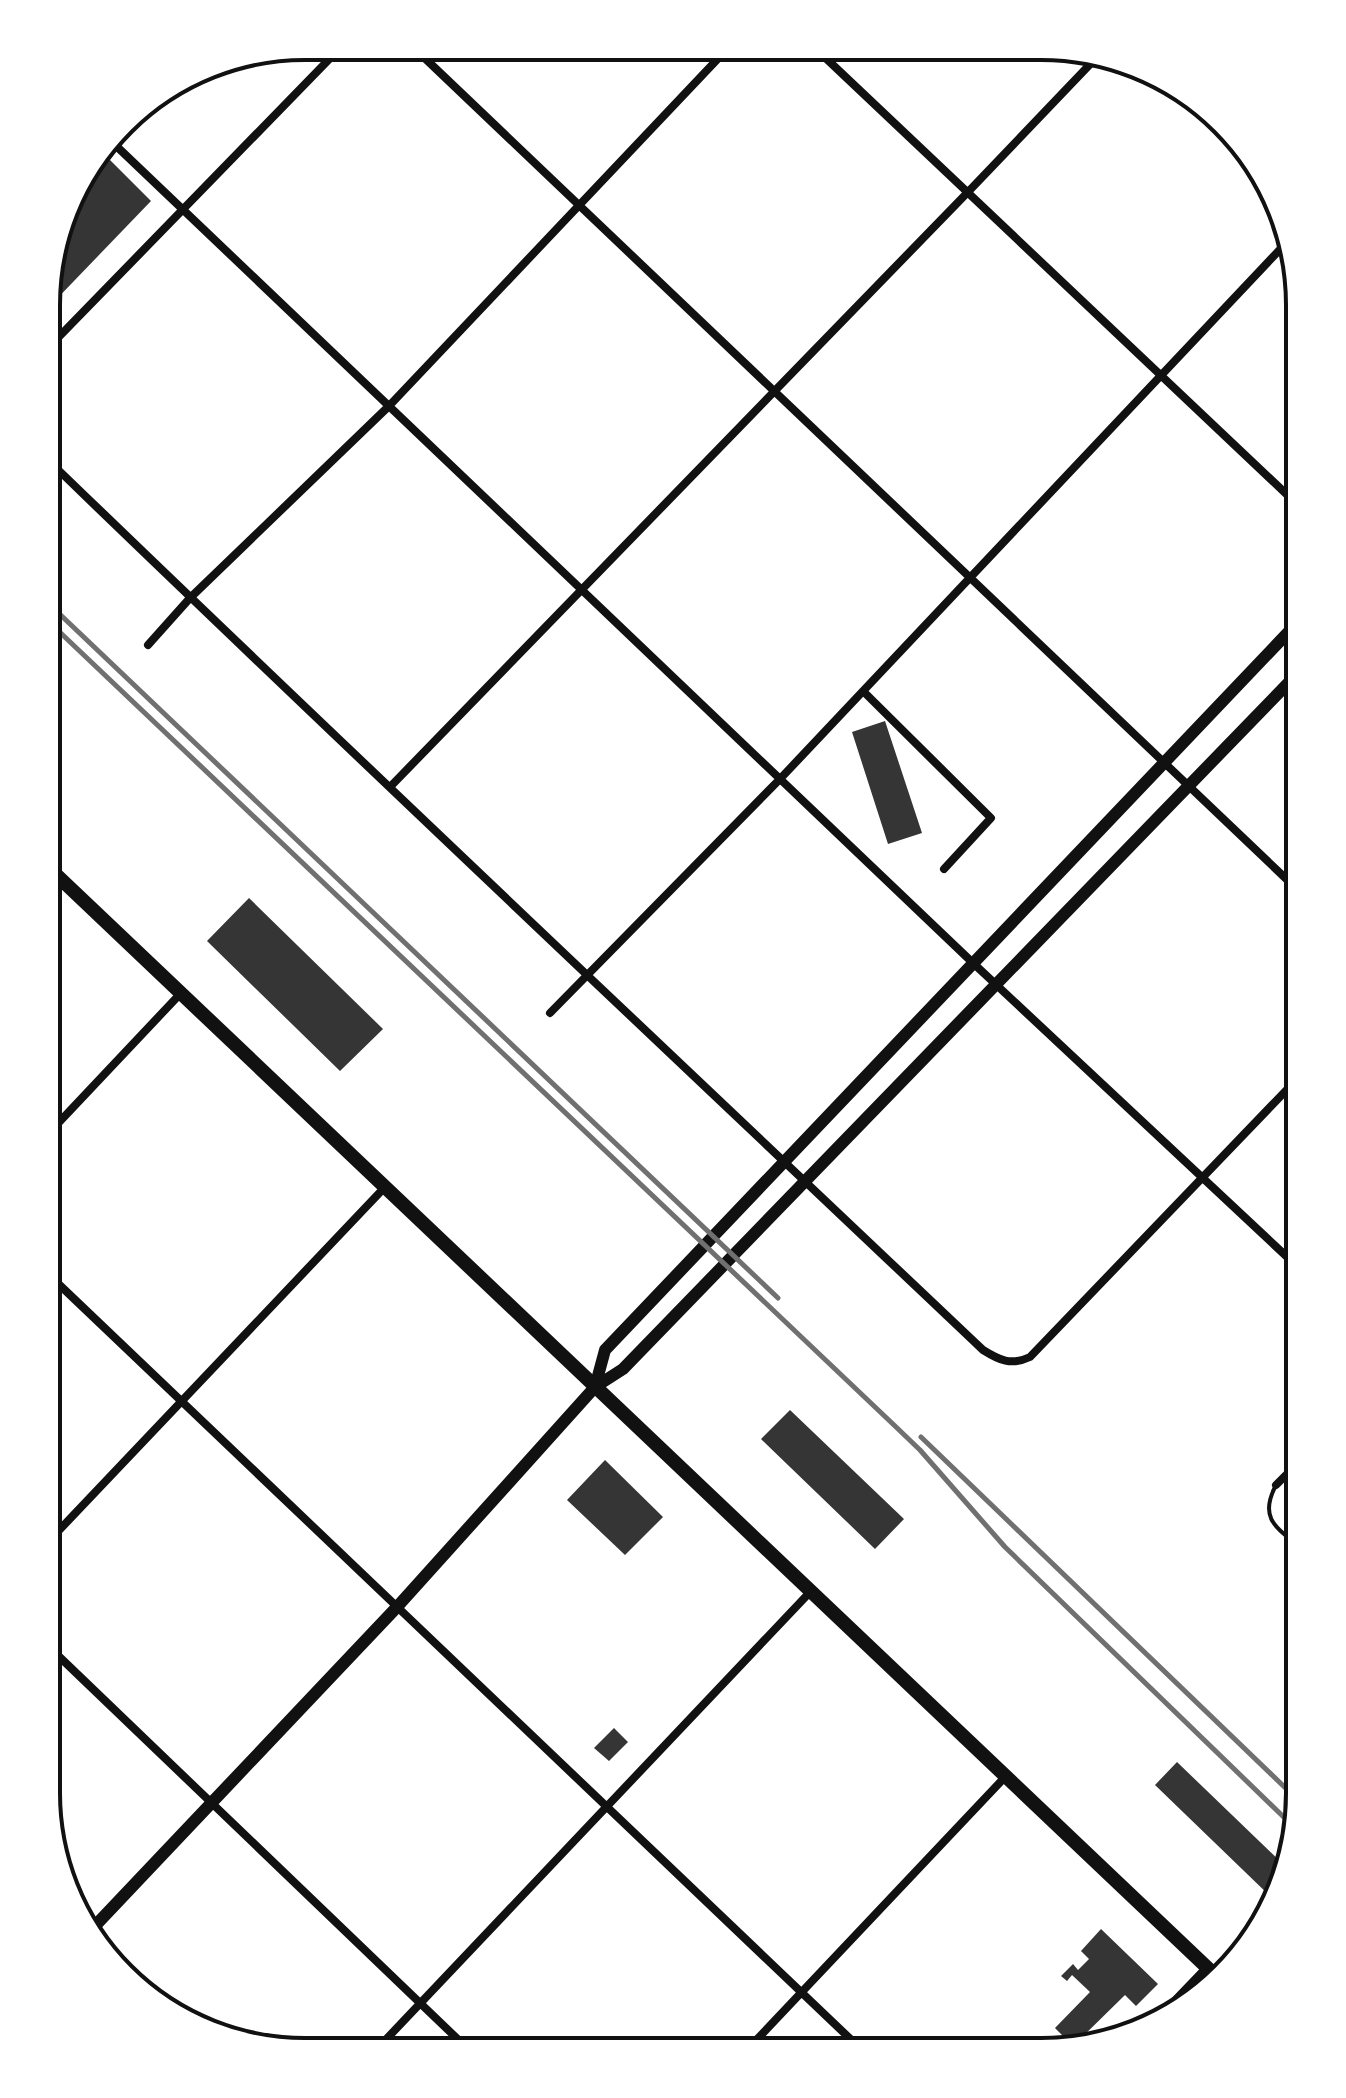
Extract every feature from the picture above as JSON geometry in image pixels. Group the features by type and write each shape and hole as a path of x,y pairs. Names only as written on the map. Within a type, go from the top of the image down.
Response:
{"main road":[{"path":"595,1387 605,1350 1286,635"},
{"path":"98,1923 397,1607 595,1387 623,1369 1286,686"},
{"path":"60,878 1210,1970"}],"street":[{"path":"60,336 329,60"},
{"path":"427,60 1286,879"},
{"path":"148,645 190,598 389,406 717,60"},
{"path":"828,60 1286,493"},
{"path":"390,787 1089,65"},
{"path":"118,148 973,963 1285,1255"},
{"path":"550,1013 780,779 1279,250"},
{"path":"60,472 587,975 995,1358 1009,1363 1030,1357 1285,1091"},
{"path":"863,691 991,818 944,869"},
{"path":"60,1121 181,993"},
{"path":"60,1529 385,1187"},
{"path":"60,1285 849,2038"},
{"path":"1276,1485 1285,1476"},
{"path":"387,2038 812,1590"},
{"path":"60,1658 456,2038"},
{"path":"758,2038 1006,1776"}],"lane":[{"path":"1276,1485 1268,1507 1271,1522 1285,1534"}],"building":[{"path":"109,159 151,201 61,295 62,273 73,226 93,183"},
{"path":"885,721 922,833 888,844 852,732"},
{"path":"249,898 383,1029 340,1071 207,941"},
{"path":"790,1410 904,1519 875,1549 761,1439"},
{"path":"605,1460 663,1517 625,1555 567,1500"},
{"path":"614,1728 628,1742 609,1761 594,1748"},
{"path":"1177,1762 1277,1858 1265,1891 1155,1785"},
{"path":"1101,1929 1158,1984 1136,2006 1125,1995 1086,2033 1063,2036 1055,2028 1090,1992 1072,1975 1067,1981 1061,1976 1073,1964 1078,1970 1089,1959 1081,1951"}],"railway":[{"path":"60,614 778,1298"},
{"path":"60,632 920,1450 1005,1547 1284,1817"},
{"path":"921,1437 1285,1788"}]}
